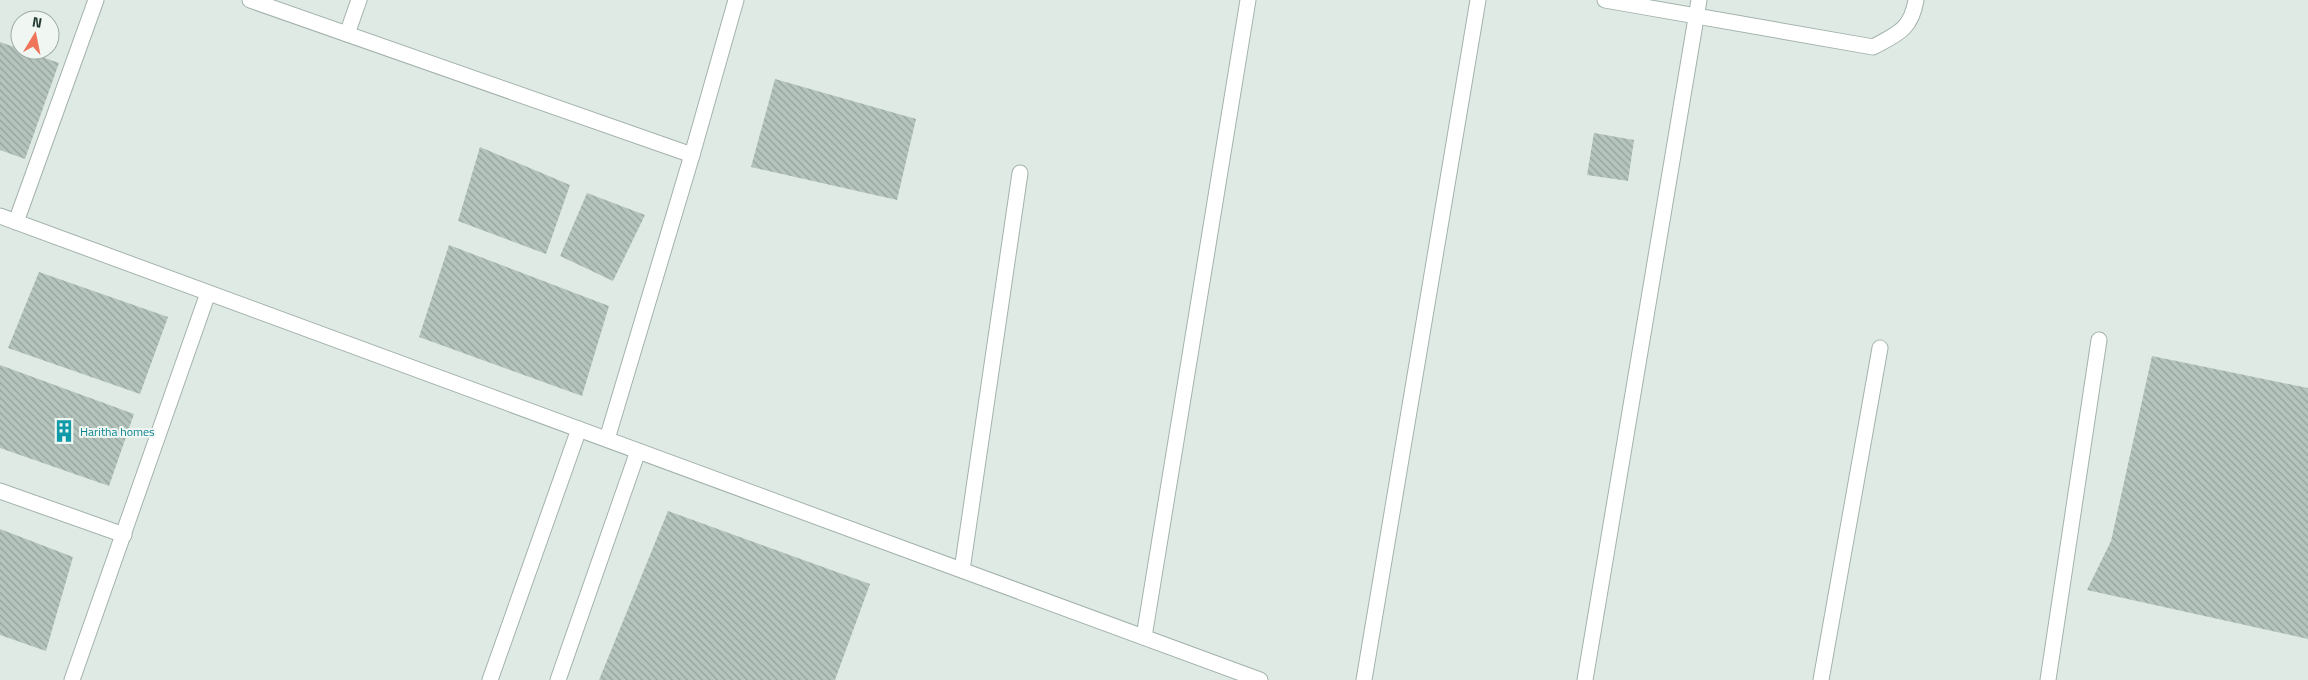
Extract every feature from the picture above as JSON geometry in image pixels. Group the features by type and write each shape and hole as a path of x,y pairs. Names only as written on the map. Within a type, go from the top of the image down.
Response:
{"street":[{"path":"16,222 96,0"},
{"path":"250,0 692,155"},
{"path":"347,34 359,0"},
{"path":"607,439 736,0"},
{"path":"1144,637 1248,0"},
{"path":"1364,680 1478,0"},
{"path":"1605,0 1872,47 1903,31 1914,9 1916,0"},
{"path":"1585,680 1699,0"},
{"path":"962,570 1020,173"},
{"path":"0,216 1260,680"},
{"path":"72,680 208,293"},
{"path":"2048,680 2099,340"},
{"path":"1820,680 1880,348"},
{"path":"490,680 579,429"},
{"path":"558,680 638,451"},
{"path":"0,491 124,535"}],"building":[{"path":"0,42 10,46 10,60 51,60 59,63 25,159 0,150"},
{"path":"775,79 916,119 897,200 751,167"},
{"path":"1594,133 1634,140 1628,181 1587,175"},
{"path":"480,147 570,185 546,254 458,221"},
{"path":"587,193 645,215 613,281 560,256"},
{"path":"449,245 609,306 582,396 419,337"},
{"path":"39,272 168,317 140,394 8,348"},
{"path":"2152,356 2308,388 2308,639 2087,590 2111,541"},
{"name":"Haritha homes","path":"0,365 134,414 109,486 0,448"},
{"path":"668,511 870,584 835,680 599,680"},
{"path":"0,529 73,557 46,651 0,635"}],"place":[{"name":"Haritha homes","path":"64,431"}]}
